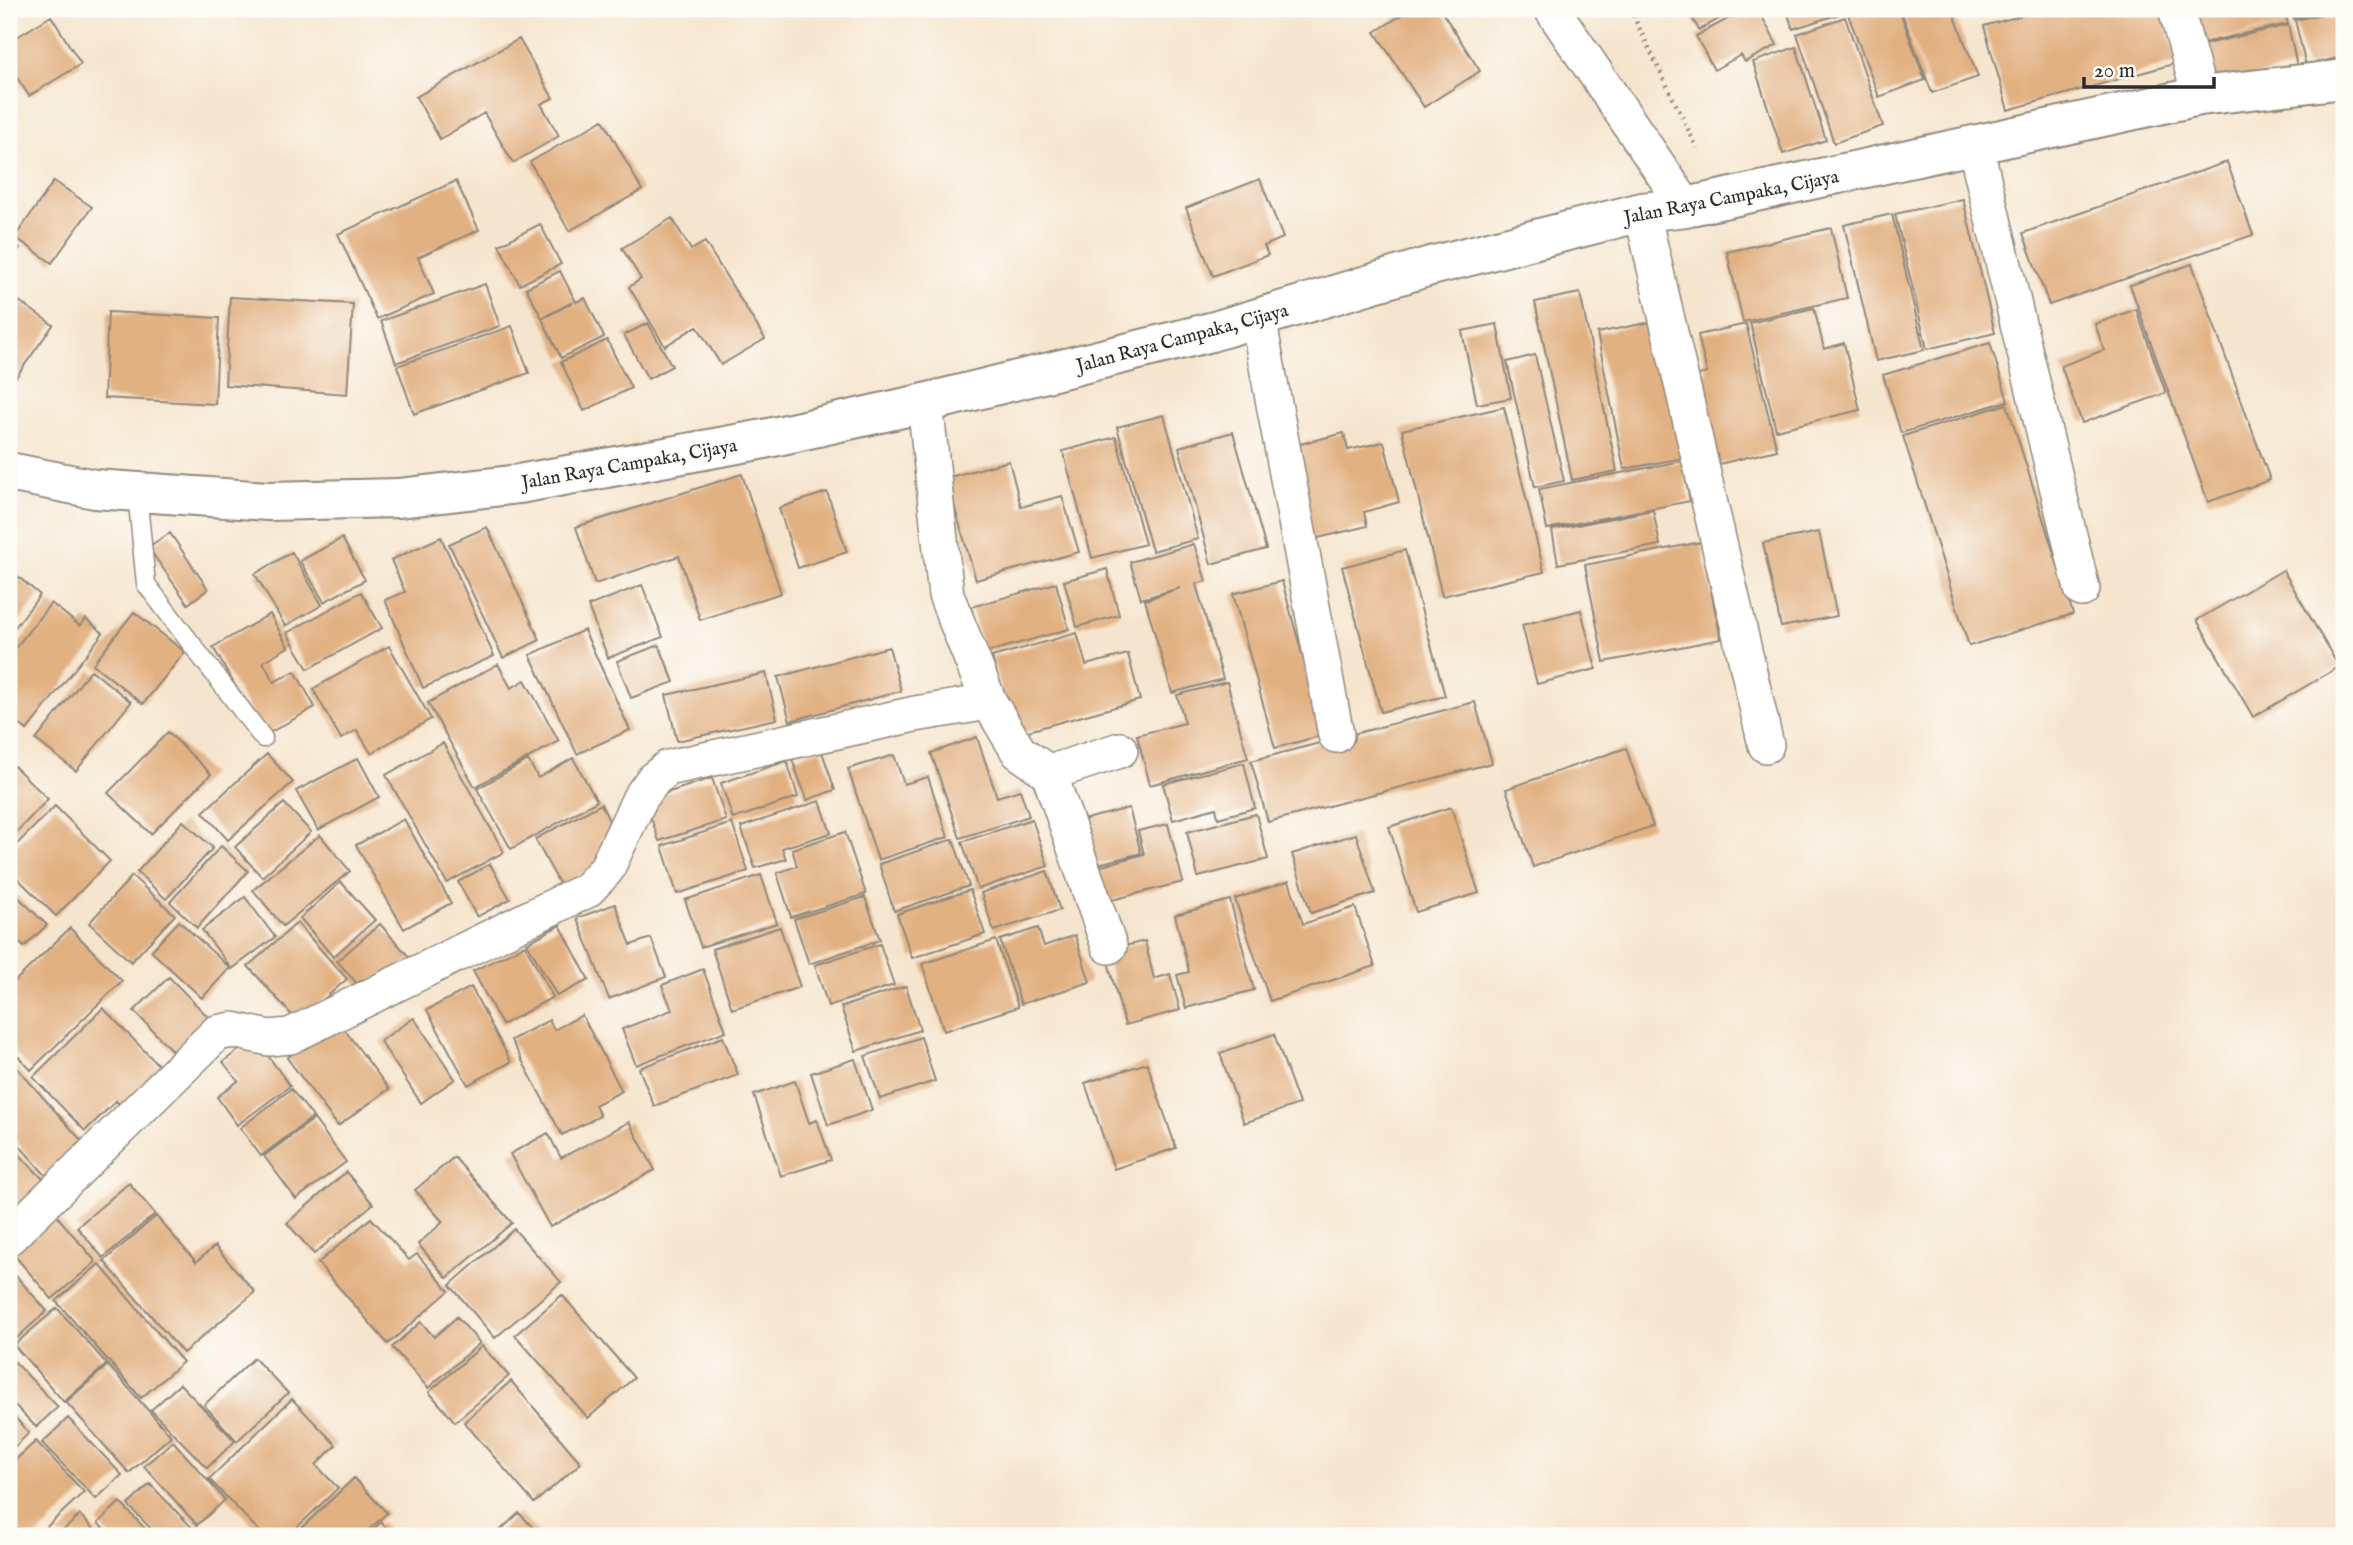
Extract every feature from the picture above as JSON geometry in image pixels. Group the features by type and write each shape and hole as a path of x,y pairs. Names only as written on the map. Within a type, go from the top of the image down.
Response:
{"main road":[{"name":"Jalan Raya Campaka, Cijaya","path":"9,472 95,489 268,501 399,498 519,484 764,439 925,403 1197,336 1427,267 1642,212 1704,203 2200,96 2344,79"}],"street":[{"path":"1552,9 1704,203"},
{"path":"2176,9 2200,96"},
{"path":"1975,145 2081,589"},
{"path":"1642,212 1766,745"},
{"path":"1258,318 1336,734"},
{"path":"925,403 946,595 989,702 1019,752 1049,773 1109,946"},
{"path":"9,1237 217,1033 233,1030 269,1038 290,1036 587,890 606,870 640,798 654,779 668,768 915,714 989,702"},
{"path":"1049,773 1120,750"}],"lane":[{"path":"137,493 146,584 263,738"}],"path":[{"path":"1630,9 1704,203"}],"building":[{"path":"1411,9 1440,9 1480,71 1424,107 1375,32"},
{"path":"1687,9 1737,9 1699,30"},
{"path":"1746,9 1758,9 1777,45 1745,62 1741,55 1714,70 1696,36"},
{"path":"1786,9 1838,9 1839,14 1793,29"},
{"path":"1846,9 1899,9 1925,80 1879,97"},
{"path":"1952,9 1978,77 1932,93 1901,11"},
{"path":"2045,9 2162,9 2177,63 2008,110 1984,26"},
{"path":"2185,9 2284,9 2288,24 2193,45"},
{"path":"2291,9 2331,9 2331,10 2294,19"},
{"path":"2344,9 2344,56 2306,66 2295,20"},
{"path":"51,16 81,64 29,96 9,65 9,42"},
{"path":"1845,17 1883,126 1834,143 1797,34"},
{"path":"2288,25 2297,66 2211,86 2202,45"},
{"path":"519,39 553,98 541,104 559,136 513,163 484,113 440,139 416,97"},
{"path":"1796,47 1826,140 1783,154 1753,62"},
{"path":"603,120 642,190 569,231 530,162"},
{"path":"2227,162 2253,235 2049,305 2023,233"},
{"path":"1260,179 1283,238 1264,246 1268,255 1213,276 1186,208"},
{"path":"54,181 92,207 52,263 15,237"},
{"path":"456,181 479,230 418,257 434,294 377,319 338,234"},
{"path":"1963,199 1995,333 1927,349 1895,214"},
{"path":"1892,214 1924,350 1876,361 1844,225"},
{"path":"672,218 691,250 705,242 765,339 721,365 697,326 665,346 629,287 641,279 622,248"},
{"path":"540,224 561,264 520,285 499,245"},
{"path":"1831,228 1847,298 1743,322 1727,252"},
{"path":"9,240 20,248 9,264"},
{"path":"2192,264 2270,480 2208,502 2130,285"},
{"path":"560,271 576,302 585,298 604,337 561,358 542,319 573,302 542,318 526,288"},
{"path":"485,284 500,326 396,363 381,321"},
{"path":"1580,293 1617,471 1572,480 1535,302"},
{"path":"9,294 53,325 9,387"},
{"path":"230,297 353,304 347,394 225,385"},
{"path":"1814,308 1824,349 1844,343 1860,410 1776,430 1750,323"},
{"path":"2136,309 2166,393 2082,423 2061,366 2104,350 2095,324"},
{"path":"108,312 219,318 215,404 104,398"},
{"path":"1656,321 1684,458 1624,469 1597,333"},
{"path":"648,323 672,366 648,379 624,335"},
{"path":"1497,324 1511,398 1477,404 1462,331"},
{"path":"1746,324 1777,450 1707,467 1685,378 1707,373 1698,335"},
{"path":"512,326 529,373 414,414 397,366"},
{"path":"607,340 631,388 584,411 561,362"},
{"path":"1990,343 2008,401 1901,433 1883,375"},
{"path":"1535,355 1564,481 1535,487 1507,362"},
{"path":"2007,404 2073,614 1969,646 1903,436"},
{"path":"1504,407 1544,572 1442,596 1402,430"},
{"path":"1164,415 1198,539 1152,551 1117,427"},
{"path":"1233,432 1266,549 1211,564 1179,447"},
{"path":"1344,433 1348,450 1384,442 1399,502 1364,512 1367,526 1310,540 1288,447"},
{"path":"1116,437 1145,544 1092,558 1063,451"},
{"path":"1009,461 1021,507 1062,496 1079,552 976,580 946,478"},
{"path":"1682,461 1690,501 1547,529 1539,489"},
{"path":"742,474 781,593 700,620 679,556 595,584 576,527"},
{"path":"827,492 847,552 798,568 779,508"},
{"path":"1653,510 1660,545 1558,564 1552,530"},
{"path":"487,527 540,640 503,658 449,544"},
{"path":"1819,532 1837,616 1781,627 1763,543"},
{"path":"170,533 208,589 188,604 148,547"},
{"path":"441,537 494,656 423,688 385,600 405,592 391,560"},
{"path":"342,538 365,580 324,602 300,561"},
{"path":"1701,542 1721,639 1604,662 1585,565"},
{"path":"1194,544 1206,581 1196,584 1223,679 1172,693 1145,600 1180,588 1141,599 1130,562"},
{"path":"1405,550 1445,696 1381,712 1342,567"},
{"path":"292,552 322,605 285,626 255,574"},
{"path":"9,569 40,595 9,635"},
{"path":"1107,569 1119,615 1077,627 1064,581"},
{"path":"2283,570 2339,667 2253,717 2197,620"},
{"path":"1282,581 1324,735 1275,748 1233,594"},
{"path":"1056,583 1069,629 984,653 971,607"},
{"path":"642,585 663,637 608,658 588,606"},
{"path":"361,592 382,628 308,669 287,633"},
{"path":"51,603 80,626 86,619 103,633 27,730 9,716 9,693 14,686 9,681 9,656"},
{"path":"1581,610 1596,669 1537,684 1522,625"},
{"path":"134,612 185,652 143,704 93,664"},
{"path":"270,614 288,647 263,662 274,682 295,671 315,707 264,736 213,647"},
{"path":"584,630 630,730 577,754 530,655"},
{"path":"1077,633 1086,665 1128,654 1140,700 1014,735 992,657"},
{"path":"659,645 674,682 631,698 617,661"},
{"path":"389,646 431,719 371,753 357,730 341,739 313,689"},
{"path":"889,647 901,691 790,721 778,677"},
{"path":"498,664 511,688 525,680 559,741 475,787 428,703"},
{"path":"91,670 131,702 76,771 36,740"},
{"path":"766,673 777,719 677,741 666,695"},
{"path":"1227,682 1248,758 1150,785 1137,735 1185,723 1177,695"},
{"path":"1475,702 1492,763 1268,822 1251,761"},
{"path":"168,732 211,774 151,834 108,793"},
{"path":"977,737 997,797 1020,790 1029,816 960,838 931,753"},
{"path":"443,743 504,852 447,883 386,775"},
{"path":"1626,748 1653,826 1533,867 1506,789"},
{"path":"821,749 835,790 807,800 792,759"},
{"path":"267,754 293,782 228,840 203,812"},
{"path":"894,755 904,784 928,777 948,837 878,860 848,769"},
{"path":"358,758 379,797 318,830 296,791"},
{"path":"573,758 597,801 511,849 477,789 528,760 538,778"},
{"path":"787,761 798,797 733,819 721,783"},
{"path":"1244,763 1255,808 1218,818 1216,808 1173,820 1163,784"},
{"path":"14,766 48,799 9,840 9,771"},
{"path":"712,778 726,820 659,841 645,800"},
{"path":"820,801 831,833 782,848 786,859 755,868 741,827"},
{"path":"284,803 311,832 262,877 235,847"},
{"path":"601,804 615,833 600,840 610,859 560,885 535,839"},
{"path":"55,806 110,861 56,916 9,870 9,852"},
{"path":"1451,807 1479,893 1416,912 1389,827"},
{"path":"1129,808 1141,853 1083,868 1071,823"},
{"path":"1256,814 1268,859 1198,877 1187,832"},
{"path":"404,819 451,903 404,929 356,845"},
{"path":"1032,819 1048,866 978,889 962,842"},
{"path":"183,821 213,848 166,899 137,872"},
{"path":"732,823 748,871 677,894 662,846"},
{"path":"1168,824 1183,882 1100,903 1091,869 1144,854 1138,831"},
{"path":"845,832 866,894 791,917 777,873 797,866 792,849"},
{"path":"1356,834 1375,893 1311,913 1292,854"},
{"path":"320,835 350,871 283,926 253,890"},
{"path":"953,839 969,886 894,911 879,864"},
{"path":"221,846 248,871 197,928 170,902"},
{"path":"490,864 510,899 477,917 458,882"},
{"path":"1047,871 1060,910 994,931 981,893"},
{"path":"761,875 777,923 701,947 685,900"},
{"path":"132,876 175,915 131,962 89,923"},
{"path":"1289,881 1303,924 1355,907 1375,966 1270,1001 1235,899"},
{"path":"341,882 375,920 333,957 300,918"},
{"path":"9,888 47,925 24,947 9,932"},
{"path":"970,890 985,934 912,958 897,914"},
{"path":"245,897 275,937 232,969 202,930"},
{"path":"865,897 880,940 809,964 794,919"},
{"path":"1230,900 1254,990 1186,1008 1177,975 1189,972 1175,915"},
{"path":"615,904 631,945 651,938 666,977 609,999 577,918"},
{"path":"179,921 230,968 202,998 151,951"},
{"path":"297,923 347,979 298,1022 248,966"},
{"path":"380,924 411,959 368,996 337,961"},
{"path":"560,925 589,980 557,996 527,943"},
{"path":"780,927 800,987 732,1009 712,949"},
{"path":"70,928 122,981 31,1070 9,1047 9,987"},
{"path":"1038,928 1044,946 1075,935 1090,982 1021,1004 1000,940"},
{"path":"996,940 1018,1007 944,1031 922,964"},
{"path":"1145,941 1154,979 1170,974 1180,1010 1125,1025 1105,951"},
{"path":"880,944 894,985 828,1006 815,965"},
{"path":"525,945 553,997 502,1025 473,971"},
{"path":"703,969 726,1031 636,1065 622,1029 672,1010 662,985"},
{"path":"169,977 215,1024 180,1059 134,1011"},
{"path":"906,986 920,1030 856,1051 841,1007"},
{"path":"471,987 511,1062 468,1085 427,1010"},
{"path":"103,1008 168,1075 128,1113 116,1101 85,1131 33,1077"},
{"path":"582,1015 622,1091 595,1105 600,1116 562,1135 511,1040 549,1020 554,1030"},
{"path":"414,1018 455,1079 421,1103 380,1041"},
{"path":"338,1021 389,1089 338,1126 287,1058"},
{"path":"1274,1034 1299,1104 1244,1123 1220,1053"},
{"path":"723,1037 738,1075 654,1106 639,1068"},
{"path":"921,1037 935,1081 880,1099 865,1056"},
{"path":"255,1038 290,1086 237,1125 217,1097 238,1081 223,1062"},
{"path":"9,1059 88,1148 51,1181 9,1134"},
{"path":"855,1059 872,1110 828,1125 811,1073"},
{"path":"1147,1063 1176,1148 1114,1169 1085,1083"},
{"path":"795,1081 809,1123 817,1120 831,1160 781,1176 754,1095"},
{"path":"291,1089 313,1117 261,1156 240,1128"},
{"path":"314,1119 346,1162 296,1199 264,1156"},
{"path":"629,1122 655,1170 550,1227 510,1154 548,1133 561,1158"},
{"path":"9,1144 47,1183 18,1211 9,1202"},
{"path":"454,1157 512,1223 447,1278 418,1244 443,1222 415,1190"},
{"path":"346,1172 373,1204 314,1254 287,1223"},
{"path":"129,1183 155,1214 103,1258 77,1227"},
{"path":"51,1209 96,1262 52,1299 9,1249"},
{"path":"156,1216 196,1262 215,1246 255,1292 183,1353 104,1261"},
{"path":"371,1218 409,1260 417,1254 449,1291 388,1344 318,1263"},
{"path":"514,1229 561,1282 495,1338 450,1285"},
{"path":"99,1264 183,1362 141,1398 56,1301"},
{"path":"9,1268 47,1311 9,1345"},
{"path":"562,1295 634,1378 588,1418 515,1335"},
{"path":"57,1308 107,1364 64,1402 14,1345"},
{"path":"457,1317 480,1343 428,1388 392,1347 421,1322 434,1337"},
{"path":"482,1346 509,1376 455,1422 429,1392"},
{"path":"254,1358 288,1393 237,1441 204,1405"},
{"path":"12,1359 58,1407 36,1427 9,1399 9,1361"},
{"path":"108,1365 171,1436 129,1473 66,1402"},
{"path":"511,1381 581,1463 534,1503 464,1422"},
{"path":"180,1384 235,1441 207,1468 151,1410"},
{"path":"292,1399 336,1445 316,1465 338,1488 288,1536 264,1536 209,1479"},
{"path":"9,1411 29,1433 9,1452"},
{"path":"68,1418 122,1475 96,1499 42,1443"},
{"path":"36,1441 84,1492 37,1536 14,1536 9,1531 9,1466"},
{"path":"173,1441 225,1500 197,1525 144,1466"},
{"path":"354,1478 387,1513 362,1536 293,1536"},
{"path":"150,1484 200,1536 158,1536 128,1505"},
{"path":"120,1502 152,1536 110,1536 98,1523"},
{"path":"519,1513 541,1536 494,1536"},
{"path":"80,1515 100,1536 57,1536"},
{"path":"381,1522 395,1536 367,1536"}]}
